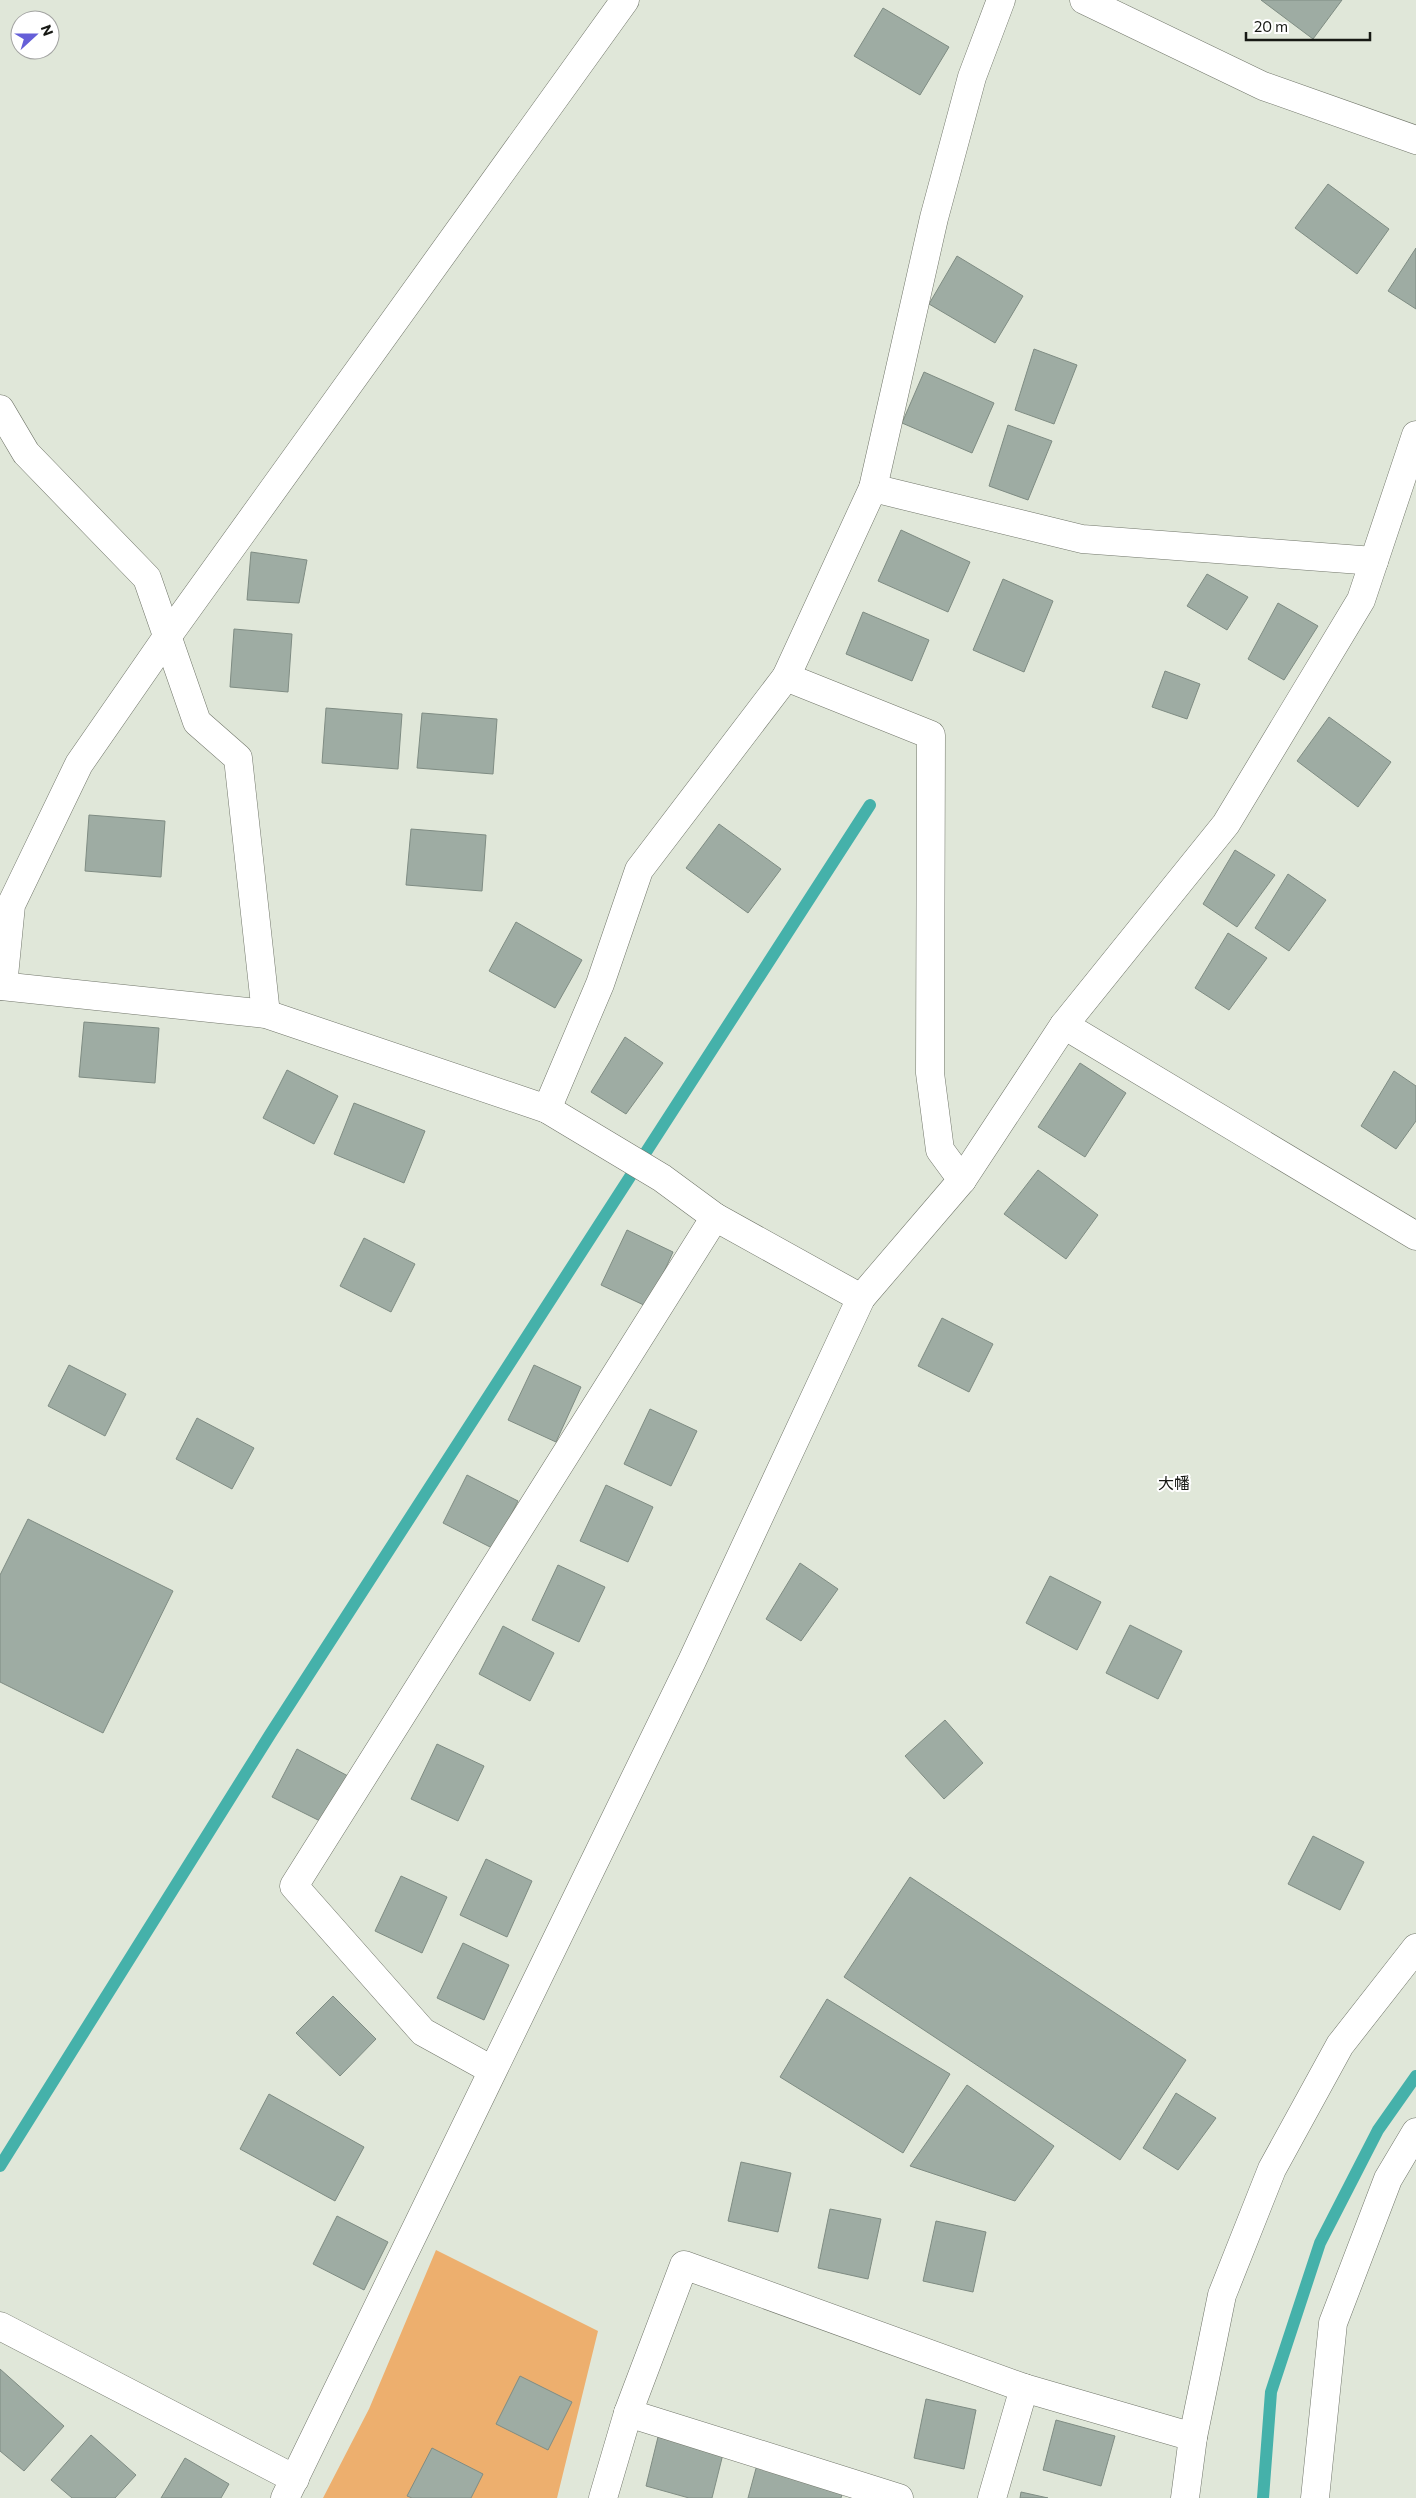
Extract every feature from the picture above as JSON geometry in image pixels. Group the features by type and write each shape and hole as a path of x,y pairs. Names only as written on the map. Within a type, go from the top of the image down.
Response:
{"street":[{"path":"625,0 167,637 79,764 11,905 2,986 266,1014 547,1109 662,1178 715,1217 861,1298"},
{"path":"547,1109 600,984 639,870 786,677 873,488 934,218 972,77 1001,0"},
{"path":"1084,0 1263,86 1416,140"},
{"path":"0,408 26,453 147,578 197,722 238,758 266,1014"},
{"path":"0,2326 290,2488 692,1660 861,1298 962,1180 1064,1025 1226,824 1361,600 1416,435"},
{"path":"873,488 1082,539 1374,561"},
{"path":"786,677 931,735 930,1073 940,1150 962,1180"},
{"path":"1064,1025 1416,1236"},
{"path":"492,2070 423,2032 294,1886 715,1217"},
{"path":"1186,2498 1194,2437 1222,2295 1272,2169 1340,2046 1416,1948"},
{"path":"1315,2498 1333,2323 1388,2179 1416,2132"},
{"path":"603,2498 628,2413 684,2265 1024,2388 1194,2437"},
{"path":"992,2498 1024,2388"},
{"path":"628,2413 899,2498"}],"shaded area":[{"path":"436,2250 598,2331 557,2498 323,2498 369,2409"}],"building":[{"path":"1261,0 1342,0 1313,39"},
{"path":"883,8 949,47 920,95 854,56"},
{"path":"1328,184 1389,229 1357,274 1295,228"},
{"path":"1416,248 1416,309 1388,291"},
{"path":"957,256 1023,296 995,343 929,304"},
{"path":"1034,349 1077,365 1054,424 1015,410"},
{"path":"924,372 994,403 972,453 902,423"},
{"path":"1008,425 1052,441 1028,500 989,486"},
{"path":"901,530 970,562 948,612 878,581"},
{"path":"251,552 307,560 299,603 247,600"},
{"path":"1207,574 1248,597 1227,630 1187,606"},
{"path":"1003,579 1053,601 1024,672 973,650"},
{"path":"1278,603 1318,626 1284,680 1248,659"},
{"path":"863,612 929,640 912,681 846,654"},
{"path":"234,629 292,634 288,692 230,687"},
{"path":"1165,671 1200,684 1187,719 1152,707"},
{"path":"326,708 402,714 398,769 322,763"},
{"path":"422,713 497,719 493,774 417,768"},
{"path":"1329,717 1391,762 1358,807 1297,761"},
{"path":"89,815 165,821 161,877 85,871"},
{"path":"719,824 781,869 748,913 686,868"},
{"path":"411,829 486,835 482,891 406,885"},
{"path":"1235,850 1275,875 1237,927 1203,904"},
{"path":"1288,874 1326,900 1289,951 1255,928"},
{"path":"516,922 582,960 555,1008 489,971"},
{"path":"1228,933 1267,958 1229,1010 1195,988"},
{"path":"84,1022 159,1028 155,1083 79,1077"},
{"path":"625,1037 663,1063 626,1114 591,1092"},
{"path":"1080,1063 1126,1093 1085,1157 1038,1127"},
{"path":"287,1070 338,1096 314,1144 263,1118"},
{"path":"1394,1071 1416,1086 1416,1121 1396,1149 1361,1126"},
{"path":"354,1103 425,1131 404,1183 334,1154"},
{"path":"1038,1170 1098,1215 1066,1259 1004,1214"},
{"path":"627,1230 673,1252 648,1307 601,1285"},
{"path":"364,1238 415,1264 391,1312 340,1286"},
{"path":"942,1318 993,1344 969,1392 918,1366"},
{"path":"69,1365 126,1394 105,1436 48,1406"},
{"path":"534,1365 581,1387 556,1442 508,1420"},
{"path":"650,1409 697,1431 671,1486 624,1464"},
{"path":"197,1418 254,1448 232,1489 176,1459"},
{"path":"467,1475 518,1501 494,1549 443,1523"},
{"path":"606,1485 653,1507 628,1562 580,1541"},
{"path":"28,1519 173,1591 103,1733 0,1682 0,1575"},
{"path":"800,1563 838,1589 801,1641 766,1619"},
{"path":"558,1565 605,1587 579,1642 532,1620"},
{"path":"1050,1576 1101,1602 1077,1650 1026,1623"},
{"path":"1130,1625 1182,1651 1158,1699 1106,1673"},
{"path":"503,1626 554,1653 530,1701 479,1674"},
{"path":"945,1720 983,1763 944,1799 905,1756"},
{"path":"437,1744 484,1766 458,1821 411,1799"},
{"path":"297,1749 348,1776 324,1823 272,1797"},
{"path":"1313,1836 1364,1862 1340,1910 1288,1884"},
{"path":"486,1859 532,1881 507,1937 460,1915"},
{"path":"401,1876 447,1897 422,1953 375,1931"},
{"path":"910,1877 1186,2060 1120,2160 844,1977"},
{"path":"463,1943 509,1965 484,2020 437,1998"},
{"path":"333,1996 376,2039 340,2076 296,2033"},
{"path":"827,1999 950,2074 903,2153 780,2077"},
{"path":"967,2085 1054,2146 1015,2201 910,2166"},
{"path":"1176,2093 1216,2118 1178,2170 1143,2148"},
{"path":"269,2094 364,2147 335,2201 240,2149"},
{"path":"741,2162 791,2173 778,2232 728,2221"},
{"path":"830,2209 881,2219 868,2279 818,2268"},
{"path":"337,2216 388,2242 364,2290 313,2264"},
{"path":"936,2221 986,2232 973,2292 923,2281"},
{"path":"0,2369 64,2426 24,2471 0,2451"},
{"path":"520,2376 572,2402 548,2450 496,2424"},
{"path":"926,2399 976,2410 964,2469 914,2458"},
{"path":"1056,2420 1115,2436 1101,2486 1043,2470"},
{"path":"91,2435 136,2475 115,2498 72,2498 51,2480"},
{"path":"658,2437 723,2454 712,2498 689,2498 646,2486"},
{"path":"432,2448 483,2474 471,2498 412,2498 407,2496"},
{"path":"185,2458 229,2484 221,2498 161,2498"},
{"path":"758,2461 844,2486 841,2498 748,2498"},
{"path":"1021,2492 1048,2498 1020,2498"}],"waterway":[{"path":"0,2166 271,1733 870,805"},
{"path":"1263,2498 1271,2392 1320,2243 1378,2130 1416,2076"}],"district":[{"name":"大幡","path":"1174,1483"}]}
